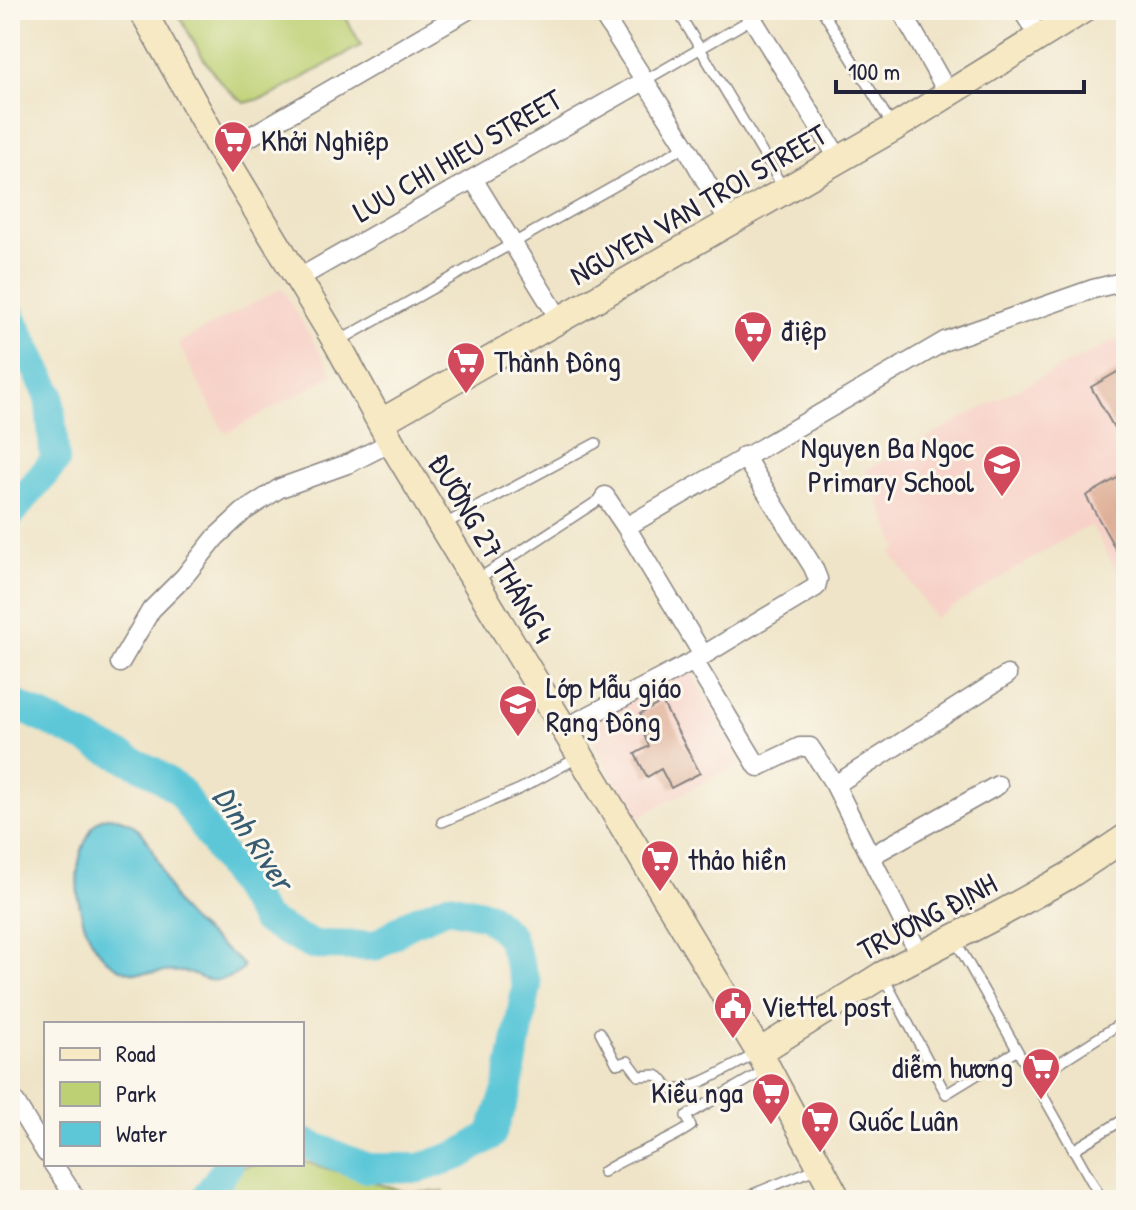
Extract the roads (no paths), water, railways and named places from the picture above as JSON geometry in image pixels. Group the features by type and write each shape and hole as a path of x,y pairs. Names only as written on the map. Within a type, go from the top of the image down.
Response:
{"street":[{"name":"ĐƯỜNG 27 THÁNG 4","path":"142,10 386,432 763,1060 838,1200"},
{"path":"222,153 468,10"},
{"path":"600,10 686,146 729,222"},
{"path":"1022,10 1039,37"},
{"name":"NGUYEN VAN TROI STREET","path":"386,432 560,320 894,128 1083,10"},
{"path":"907,12 948,93"},
{"path":"756,13 839,159"},
{"name":"LUU CHI HIEU STREET","path":"299,278 644,81"},
{"path":"473,179 560,320"},
{"path":"626,527 945,341 1093,289 1126,281"},
{"path":"120,663 151,610 184,577 216,537 243,512 280,488 350,463 386,432"},
{"path":"563,729 699,658 816,587 818,579 744,456"},
{"path":"605,496 626,527 758,767 800,747 810,747 835,785 919,954"},
{"path":"835,785 1007,675"},
{"path":"871,856 998,785"},
{"name":"TRƯƠNG ĐỊNH","path":"763,1060 882,975 1054,884 1126,837"},
{"path":"10,1094 44,1150"},
{"path":"54,1166 77,1200"}],"lane":[{"path":"256,10 310,10"},
{"path":"677,10 785,191"},
{"path":"822,10 894,128"},
{"path":"644,81 756,13"},
{"path":"337,343 686,146"},
{"path":"443,525 596,443"},
{"path":"475,580 605,496"},
{"path":"442,822 520,789 579,757"},
{"path":"954,937 1102,1200"},
{"path":"882,975 946,1094 1016,1051"},
{"path":"1032,1080 1126,1020"},
{"path":"600,1032 617,1064 628,1061 639,1076 656,1075 664,1080 668,1089 674,1091 763,1060"},
{"path":"603,1172 637,1152 680,1134 691,1126 686,1116 763,1060"},
{"path":"1073,1150 1126,1118"},
{"path":"738,1200 820,1167"}],"water":[{"path":"107,817 123,820 146,837 179,907 193,923 243,965 242,970 226,978 212,980 184,972 135,973 116,967 107,960 89,934 83,918 78,868 81,852 94,824"}],"waterway":[{"name":"Dinh River","path":"10,315 49,394 55,461 10,514"},
{"name":"Dinh River","path":"10,702 152,771 180,791 265,920 312,945 375,946 412,922 448,907 487,915 509,935 527,985 507,1091 491,1135 459,1155 420,1168 367,1168 304,1143"},
{"name":"Dinh River","path":"204,1200 228,1166"}],"place":[{"name":"Khởi Nghiệp","path":"233,174"},
{"name":"điệp","path":"753,364"},
{"name":"Thành Đông","path":"466,395"},
{"name":"Nguyen Ba Ngoc Primary School","path":"1002,498"},
{"name":"Lớp Mẫu giáo Rạng Đông","path":"518,738"},
{"name":"thảo hiền","path":"660,893"},
{"name":"Viettel post","path":"733,1040"},
{"name":"diễm hương","path":"1041,1101"},
{"name":"Kiều nga","path":"771,1126"},
{"name":"Quốc Luân","path":"820,1154"}]}
